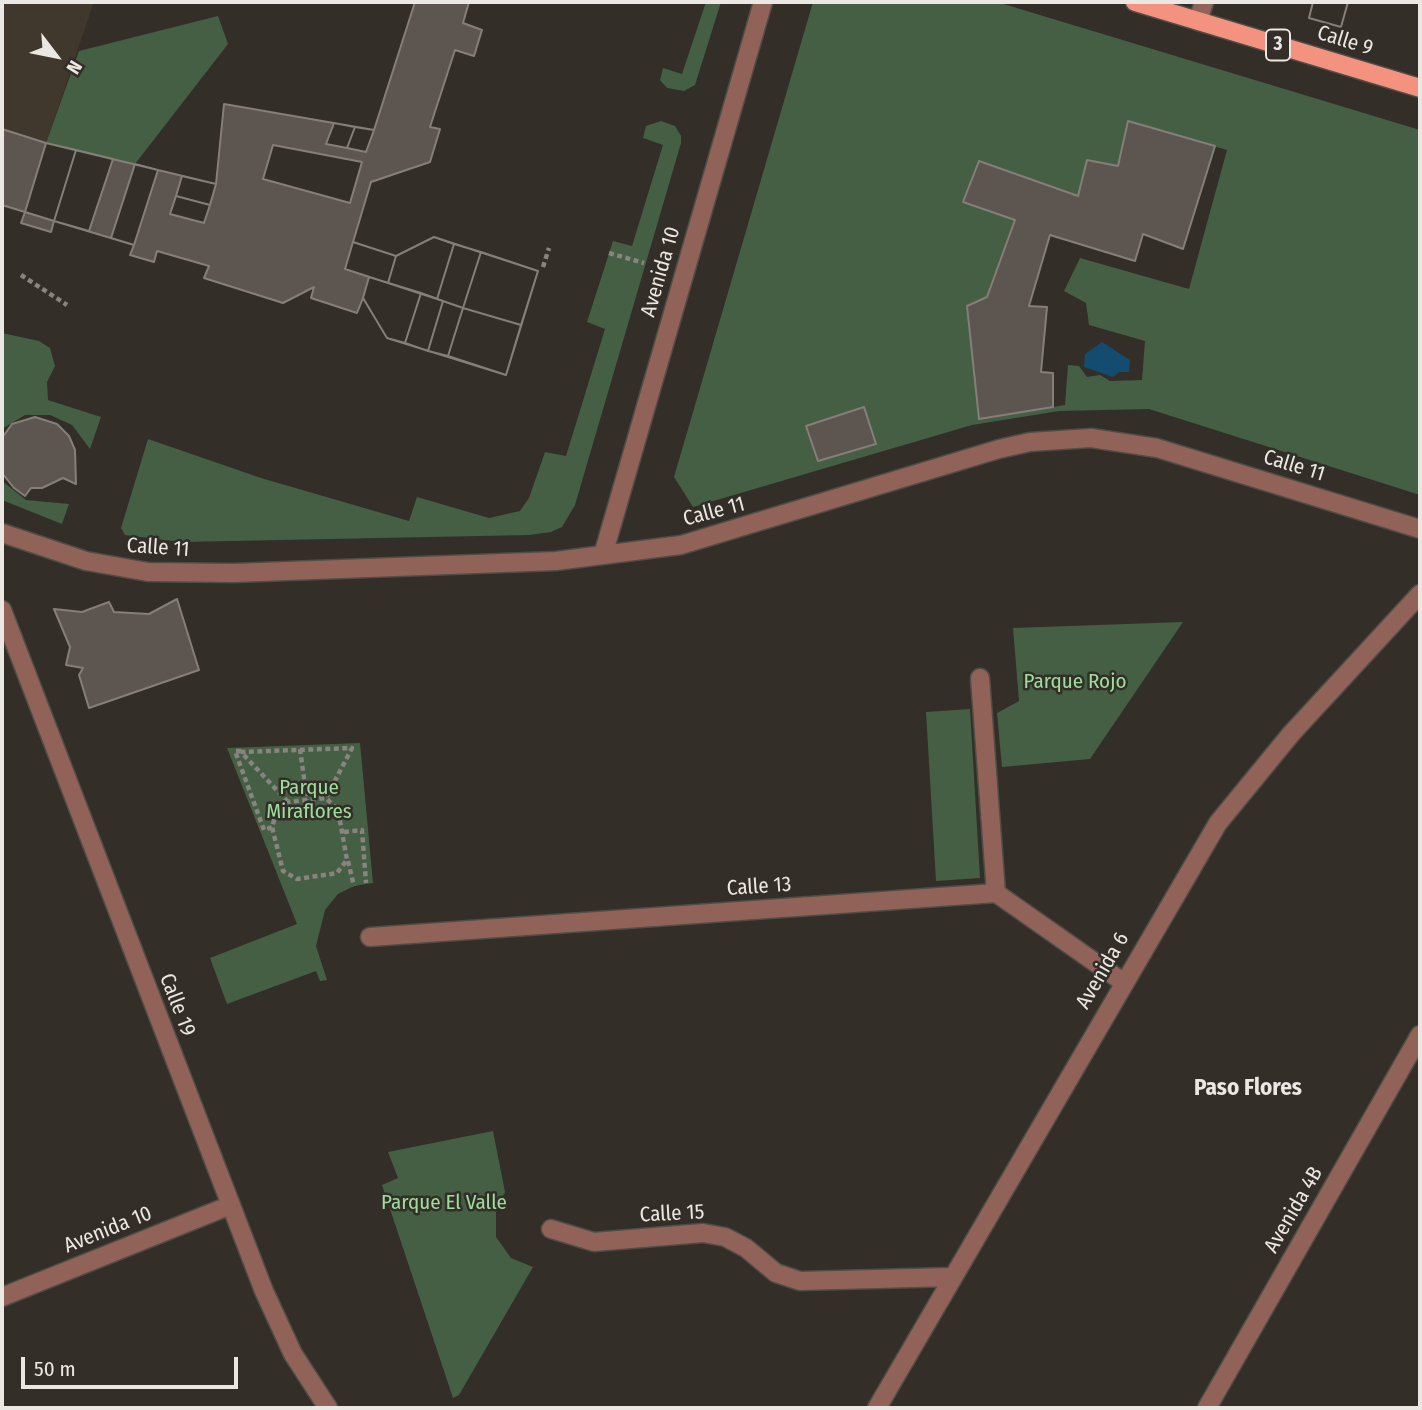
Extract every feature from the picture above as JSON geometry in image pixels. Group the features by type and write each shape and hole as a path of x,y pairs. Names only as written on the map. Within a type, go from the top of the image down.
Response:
{"main road":[{"name":"Calle 9","path":"1135,2 1420,88"}],"street":[{"name":"Avenida 10","path":"603,555 763,2"},
{"path":"1198,21 1203,2"},
{"name":"Calle 11","path":"2,533 86,561 170,573 556,561 681,545 989,451 1063,439 1091,438 1157,448 1420,529"},
{"name":"Avenida 6","path":"877,1408 1205,841 1231,804 1291,734 1420,594"},
{"name":"Calle 19","path":"2,610 231,1205 293,1354 328,1408"},
{"path":"981,678 996,893 1123,982"},
{"name":"Calle 13","path":"370,937 996,893"},
{"name":"Avenida 4B","path":"1207,1408 1420,1035"},
{"name":"Avenida 10","path":"2,1297 231,1205"},
{"name":"Calle 15","path":"551,1229 594,1242 703,1233 725,1237 746,1248 776,1273 800,1281 951,1278"}],"path":[{"path":"543,267 549,248"},
{"path":"609,253 644,263"},
{"path":"21,275 67,305"},
{"path":"272,827 264,830 235,751 352,748 326,799"},
{"path":"300,749 307,800"},
{"path":"241,751 288,802"},
{"path":"347,860 337,873 297,879 283,871 272,827 277,811 288,802 326,799 338,810 354,886"},
{"path":"344,832 362,830 366,883"}],"shaded area":[{"path":"2,2 94,2 46,143 2,129"}],"green space":[{"path":"706,2 721,2 695,85 684,91 667,88 660,80 663,68 682,74"},
{"path":"813,2 997,2 1420,130 1420,495 1149,409 1059,411 972,425 693,507 674,477","holes":["1128,121 1227,150 1189,289 1080,258 1064,291 1086,303 1089,325 1145,341 1142,380 1110,381 1100,375 1087,377 1079,366 1068,365 1065,405 979,419 967,306 987,297 1015,220 964,202 979,161 1078,196 1118,166","864,407 876,445 818,461 806,426"]},
{"path":"218,16 228,44 135,164 46,143 79,51"},
{"path":"661,121 675,126 681,136 681,143 575,505 562,527 551,532 529,535 181,542 125,535 121,528 148,439 261,478 409,521 417,497 489,518 520,511 529,498 545,452 566,456 605,329 587,322 613,241 632,246 663,145 643,138 646,126"},
{"path":"2,333 39,341 50,348 55,366 47,382 48,400 101,417 90,449 72,425 50,415 25,415 2,429"},
{"path":"2,481 26,500 69,504 62,524 2,500"},
{"name":"Parque Rojo","path":"1183,622 1090,759 1002,767 997,713 1019,701 1013,628"},
{"path":"970,709 980,878 936,881 926,712"},
{"name":"Parque Miraflores","path":"360,743 373,883 354,886 338,894 325,910 316,946 327,980 320,981 316,971 227,1004 210,958 297,924 227,748"},
{"name":"Parque El Valle","path":"493,1131 505,1192 496,1212 496,1237 511,1258 533,1267 459,1395 453,1398 382,1185 398,1178 388,1152"}],"water":[{"path":"1102,342 1130,360 1129,372 1119,372 1113,377 1084,367 1085,354"}],"building":[{"path":"415,2 469,2 463,23 482,30 474,56 455,50 430,127 440,129 430,162 371,182 353,242 396,256 434,237 538,271 506,375 387,338 363,298 357,313 311,298 314,287 283,303 204,278 209,266 157,251 154,262 130,255 134,245 54,221 51,232 21,223 25,212 2,205 2,129 46,143 216,184 224,104 374,130"},
{"path":"1313,2 1348,2 1341,27 1309,18"},
{"path":"1313,2 1348,2 1341,27 1309,18"},
{"path":"1128,121 1215,146 1183,249 1143,234 1135,261 1050,235 1029,306 1047,307 1041,372 1053,373 1053,407 979,419 967,306 987,297 1015,220 963,202 979,161 1078,196 1087,160 1118,166"},
{"path":"334,123 355,127 347,148 326,144"},
{"path":"355,127 374,130 366,152 347,148"},
{"path":"46,143 76,150 54,221 25,212"},
{"path":"273,145 362,162 350,203 263,179"},
{"path":"76,150 113,159 89,231 54,221"},
{"path":"135,164 158,170 134,245 111,238"},
{"path":"182,176 216,184 210,205 176,196"},
{"path":"176,196 210,205 204,223 170,214"},
{"path":"434,237 454,244 437,299 388,283 396,256"},
{"path":"353,242 396,256 388,283 345,269"},
{"path":"454,244 481,252 463,308 437,299"},
{"path":"481,252 538,271 521,325 463,308"},
{"path":"369,277 421,293 405,343 387,338 363,298"},
{"path":"421,293 443,301 428,351 405,343"},
{"path":"443,301 463,308 448,356 428,351"},
{"path":"463,308 521,325 506,375 448,356"},
{"path":"864,407 876,444 818,461 806,426"},
{"path":"35,417 57,424 69,436 75,450 76,484 63,478 42,488 31,488 25,496 14,488 2,473 2,438 12,424"},
{"path":"177,599 199,670 89,708 79,675 83,668 66,665 70,647 54,609 82,612 109,602 114,612 149,614"}],"district":[{"name":"Paso Flores","path":"1248,1089"}]}
